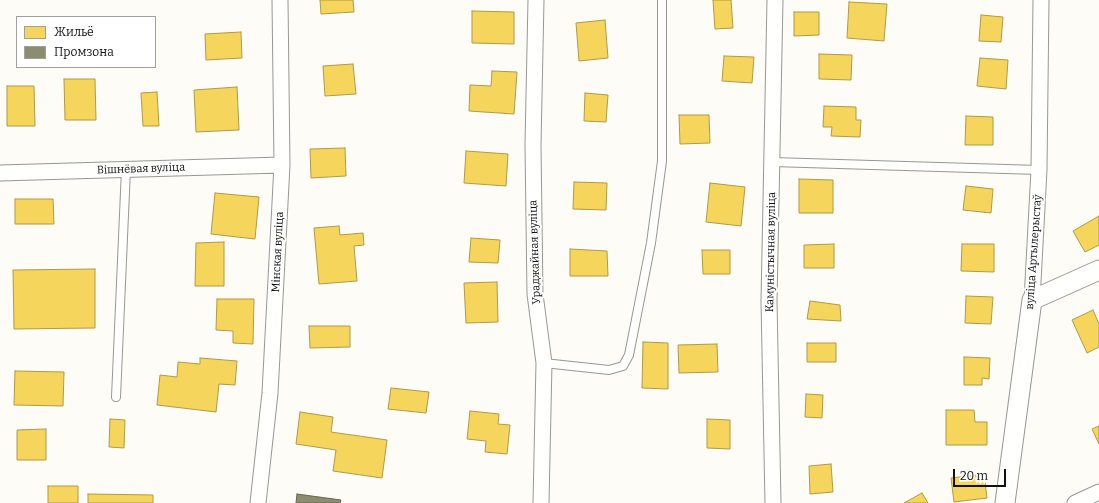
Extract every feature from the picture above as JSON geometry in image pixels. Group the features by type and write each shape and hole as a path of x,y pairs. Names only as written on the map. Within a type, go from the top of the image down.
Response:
{"street":[{"name":"Мінская вуліца","path":"258,503 270,393 282,165 280,0"},
{"name":"Ураджайная вуліца","path":"536,0 533,145 535,294 544,363 541,503"},
{"name":"Камуністычная вуліца","path":"773,503 769,301 775,0"},
{"name":"вуліца Артылерыстаў","path":"1006,503 1032,300 1039,170 1041,0"},
{"name":"Вішнёвая вуліца","path":"0,173 282,165"},
{"path":"1032,300 1099,270"},
{"path":"1075,503 1099,492"}],"lane":[{"path":"544,363 608,370 623,366 629,355 651,243 662,161 662,0"},
{"path":"772,162 1039,170"},
{"path":"116,397 126,169"}],"building: Жильё":[{"path":"320,0 353,0 354,12 321,14"},
{"path":"713,0 731,0 733,28 715,29"},
{"path":"849,2 887,4 884,41 847,38"},
{"path":"472,11 514,12 514,44 472,43"},
{"path":"794,12 819,12 819,35 794,36"},
{"path":"981,15 1003,17 1001,42 979,41"},
{"path":"605,20 608,58 579,61 576,23"},
{"path":"241,32 242,58 206,60 205,34"},
{"path":"819,54 852,55 851,80 819,79"},
{"path":"724,56 754,57 752,83 722,81"},
{"path":"980,58 1008,60 1006,89 977,86"},
{"path":"353,64 356,94 325,96 323,66"},
{"path":"492,71 517,72 514,114 469,111 470,85 491,86"},
{"path":"64,79 95,79 96,120 65,120"},
{"path":"7,86 34,86 35,126 7,126"},
{"path":"237,87 239,130 196,132 194,90"},
{"path":"157,92 159,126 143,126 141,93"},
{"path":"585,93 608,95 606,122 584,121"},
{"path":"824,106 856,107 856,120 861,120 860,137 831,136 832,127 823,127"},
{"path":"679,115 709,115 710,143 680,144"},
{"path":"966,116 993,117 993,145 965,145"},
{"path":"345,148 346,176 311,178 310,149"},
{"path":"466,151 508,154 506,186 464,183"},
{"path":"799,179 833,180 833,213 799,213"},
{"path":"574,182 607,183 606,210 573,209"},
{"path":"710,183 745,187 741,226 706,222"},
{"path":"966,186 993,189 991,213 963,210"},
{"path":"215,193 259,197 255,239 211,234"},
{"path":"15,199 53,199 54,224 15,224"},
{"path":"1099,216 1099,245 1085,252 1073,231"},
{"path":"339,226 340,235 363,233 364,245 354,246 357,281 319,284 314,228"},
{"path":"471,238 500,240 498,263 469,262"},
{"path":"224,242 224,286 195,286 196,243"},
{"path":"834,244 834,268 804,268 804,245"},
{"path":"962,244 994,244 994,272 961,271"},
{"path":"570,249 607,251 608,276 570,276"},
{"path":"702,250 730,250 730,274 703,274"},
{"path":"95,269 95,328 14,329 13,270"},
{"path":"497,282 498,322 466,323 464,283"},
{"path":"966,296 993,297 991,324 965,323"},
{"path":"217,299 254,299 253,344 233,343 233,331 216,330"},
{"path":"810,301 840,305 841,321 807,319"},
{"path":"1093,310 1099,324 1099,347 1087,353 1072,320"},
{"path":"309,326 350,326 350,347 310,348"},
{"path":"643,342 668,343 668,389 642,388"},
{"path":"807,343 836,343 836,362 807,362"},
{"path":"717,344 718,372 679,373 678,345"},
{"path":"964,357 990,358 989,379 982,378 982,385 964,385"},
{"path":"200,358 237,361 235,385 219,384 216,412 157,405 160,375 177,377 178,362 200,364"},
{"path":"15,371 64,372 63,406 14,405"},
{"path":"391,388 429,392 426,413 388,409"},
{"path":"806,394 823,395 822,418 805,417"},
{"path":"946,410 974,410 975,422 987,422 987,445 946,445"},
{"path":"470,411 499,414 498,424 510,425 507,454 485,452 486,441 467,439"},
{"path":"300,412 333,417 331,432 387,440 382,478 333,471 336,450 296,444"},
{"path":"110,419 125,420 124,448 109,447"},
{"path":"707,419 730,420 730,449 707,448"},
{"path":"1099,426 1099,444 1092,429"},
{"path":"46,429 46,460 17,460 17,430"},
{"path":"831,464 833,492 810,494 809,466"},
{"path":"984,474 987,498 954,502 951,478"},
{"path":"48,486 78,486 78,503 48,503"},
{"path":"922,493 928,503 904,503"},
{"path":"88,494 153,495 153,503 88,503"}],"building: Промзона":[{"path":"297,494 341,500 340,503 296,503"}]}
